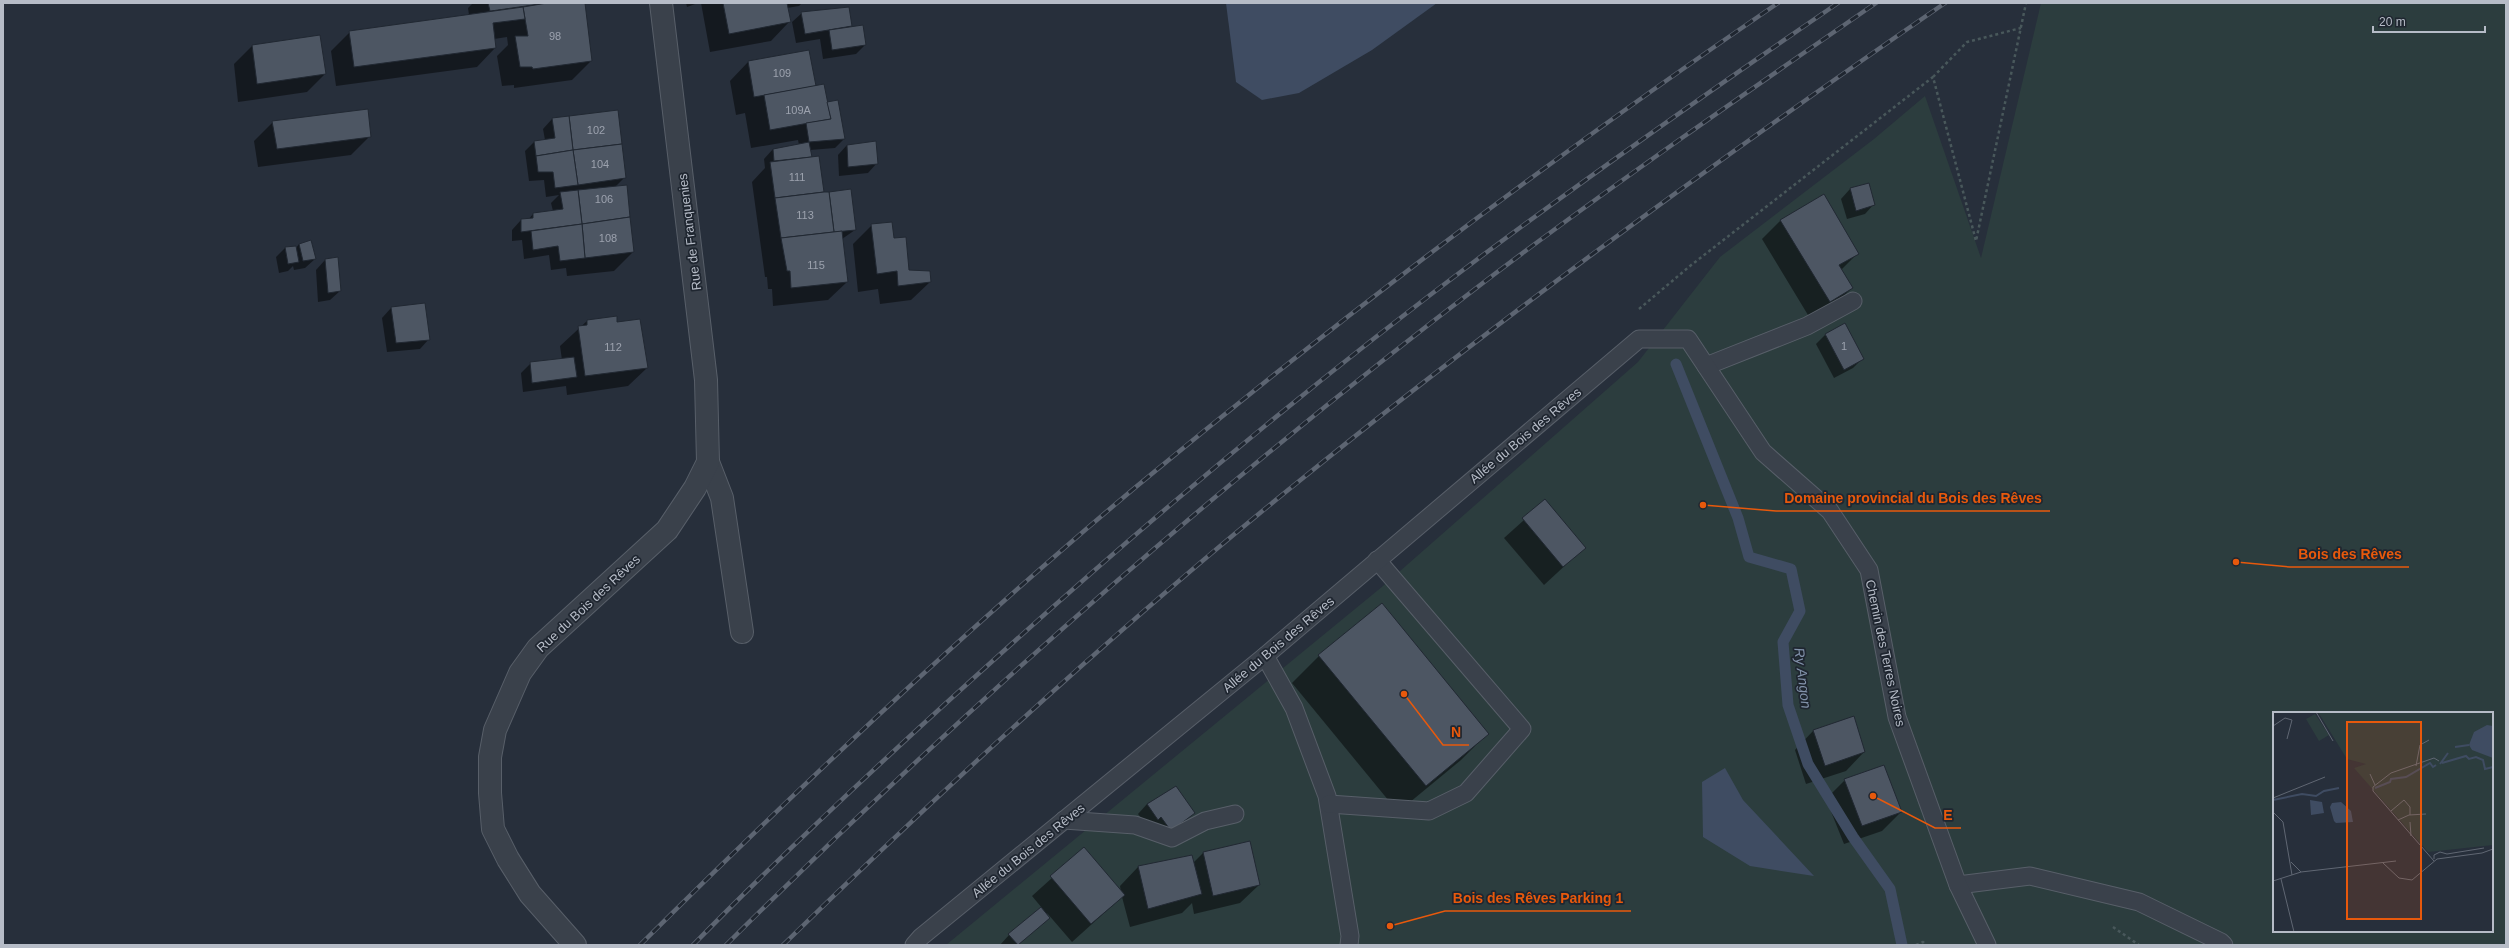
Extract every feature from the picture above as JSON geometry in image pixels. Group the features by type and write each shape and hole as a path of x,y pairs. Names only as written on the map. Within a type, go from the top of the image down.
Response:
{"street":[{"name":"Rue de Franquenies","path":"661,3 706,380 708,462"},
{"path":"708,462 722,498 742,632"},
{"name":"Rue du Bois des Rêves","path":"575,945 530,894 508,859 493,829 490,793 490,757 495,730 520,674 538,648 667,530 695,488 708,462"}],"lane":[{"path":"1706,366 1807,326 1853,301"},
{"name":"Chemin des Terres Noires","path":"1639,339 1688,339 1763,452 1830,511 1869,570 1897,717 1958,886 1987,945"},
{"name":"Allée du Bois des Rêves","path":"914,945 921,937 1265,656 1639,339"},
{"path":"1329,804 1429,811 1466,793 1522,729 1377,560"},
{"path":"1265,656 1294,708 1329,804 1350,936 1349,945"},
{"path":"1064,820 1135,825 1172,838 1205,821 1235,814"},
{"path":"1958,886 2030,876 2139,902 2224,945"}],"path":[{"path":"1933,77 1967,42 2021,28"},
{"path":"1916,945 1923,942 1926,945"}],"shaded area":[{"path":"2041,3 2506,3 2506,945 946,945 1383,586 1638,362 1720,257 1874,139 1925,96 1981,258"}],"water":[{"path":"1226,3 1437,3 1372,50 1299,93 1262,100 1236,82"},
{"path":"1725,768 1743,800 1814,876 1750,866 1703,837 1702,782"}],"building":[{"path":"488,3 547,3 490,11"},
{"path":"547,3 585,3 592,61 533,69 532,67 520,67 515,36 528,36 523,7"},
{"path":"723,3 787,3 791,22 729,34"},
{"path":"523,7 525,19 493,23 496,48 354,67 349,31"},
{"path":"849,7 852,26 805,34 801,12"},
{"path":"863,25 866,45 832,50 829,30"},
{"path":"320,35 326,74 257,84 252,45"},
{"path":"809,50 816,86 754,97 748,61"},
{"path":"824,84 831,119 770,130 764,95"},
{"path":"838,100 845,139 809,142 806,123 831,119 827,102"},
{"path":"368,109 371,137 277,149 272,121"},
{"path":"618,110 622,144 573,150 569,116"},
{"path":"569,116 573,150 536,156 534,141 555,138 552,118"},
{"path":"876,141 878,164 848,167 847,145"},
{"path":"809,142 812,157 774,161 773,149"},
{"path":"622,144 626,178 578,185 573,150"},
{"path":"573,150 578,185 555,188 553,172 538,172 536,156"},
{"path":"819,156 824,192 775,198 770,162"},
{"path":"1869,183 1875,205 1856,211 1850,188"},
{"path":"627,185 630,217 582,224 578,190"},
{"path":"851,189 856,230 834,232 829,192"},
{"path":"578,190 582,224 521,232 521,219 533,218 533,213 563,209 560,192"},
{"path":"829,192 834,232 781,238 775,198"},
{"path":"1824,194 1859,254 1839,265 1853,288 1830,302 1780,220"},
{"path":"630,217 634,252 585,258 582,224"},
{"path":"892,222 894,238 906,237 909,270 930,271 931,282 898,286 897,271 877,274 871,224"},
{"path":"582,224 585,258 560,261 558,246 533,250 531,231"},
{"path":"842,231 848,282 791,288 790,271 787,271 781,238"},
{"path":"311,240 316,259 303,261 299,244"},
{"path":"296,246 299,262 288,264 285,247"},
{"path":"338,257 341,291 328,293 325,259"},
{"path":"425,303 430,340 396,343 391,307"},
{"path":"617,316 617,322 640,319 648,368 585,376 578,326 587,325 587,320"},
{"path":"1845,323 1864,359 1844,370 1825,334"},
{"path":"574,357 577,377 532,383 530,362"},
{"path":"1545,499 1586,548 1563,567 1522,518"},
{"path":"1382,603 1489,734 1426,786 1318,655"},
{"path":"1854,716 1865,752 1825,766 1813,730"},
{"path":"1884,765 1902,812 1862,826 1844,779"},
{"path":"1176,786 1195,813 1171,831 1161,817 1158,820 1147,804"},
{"path":"1250,841 1260,885 1213,896 1203,852"},
{"path":"1084,847 1125,895 1091,924 1050,876"},
{"path":"1192,855 1202,894 1148,909 1138,866"},
{"path":"1041,907 1050,918 1018,945 1008,934"}],"waterway":[{"name":"Ry Angon","path":"1676,364 1738,518 1749,557 1791,569 1800,611 1783,642 1788,705 1808,764 1853,837 1890,889 1902,945"}],"railway":[{"path":"640,945 822,768 884,710 1009,597 1137,486 1293,360 1452,237 1614,118 1778,3"},
{"path":"693,945 809,831 927,720 1122,546 1239,447 1358,351 1479,258 1747,65 1838,3"},
{"path":"726,945 909,768 1003,682 1194,515 1292,433 1391,354 1539,241 1683,137 1876,3"},
{"path":"783,945 971,766 1099,650 1298,482 1456,357 1617,236 1780,118 1945,3"}],"place":[{"name":"Domaine provincial du Bois des Rêves","path":"1703,505"},
{"name":"Bois des Rêves","path":"2236,562"},
{"name":"N","path":"1404,694"},
{"name":"E","path":"1873,796"},
{"name":"Bois des Rêves Parking 1","path":"1390,926"}]}
